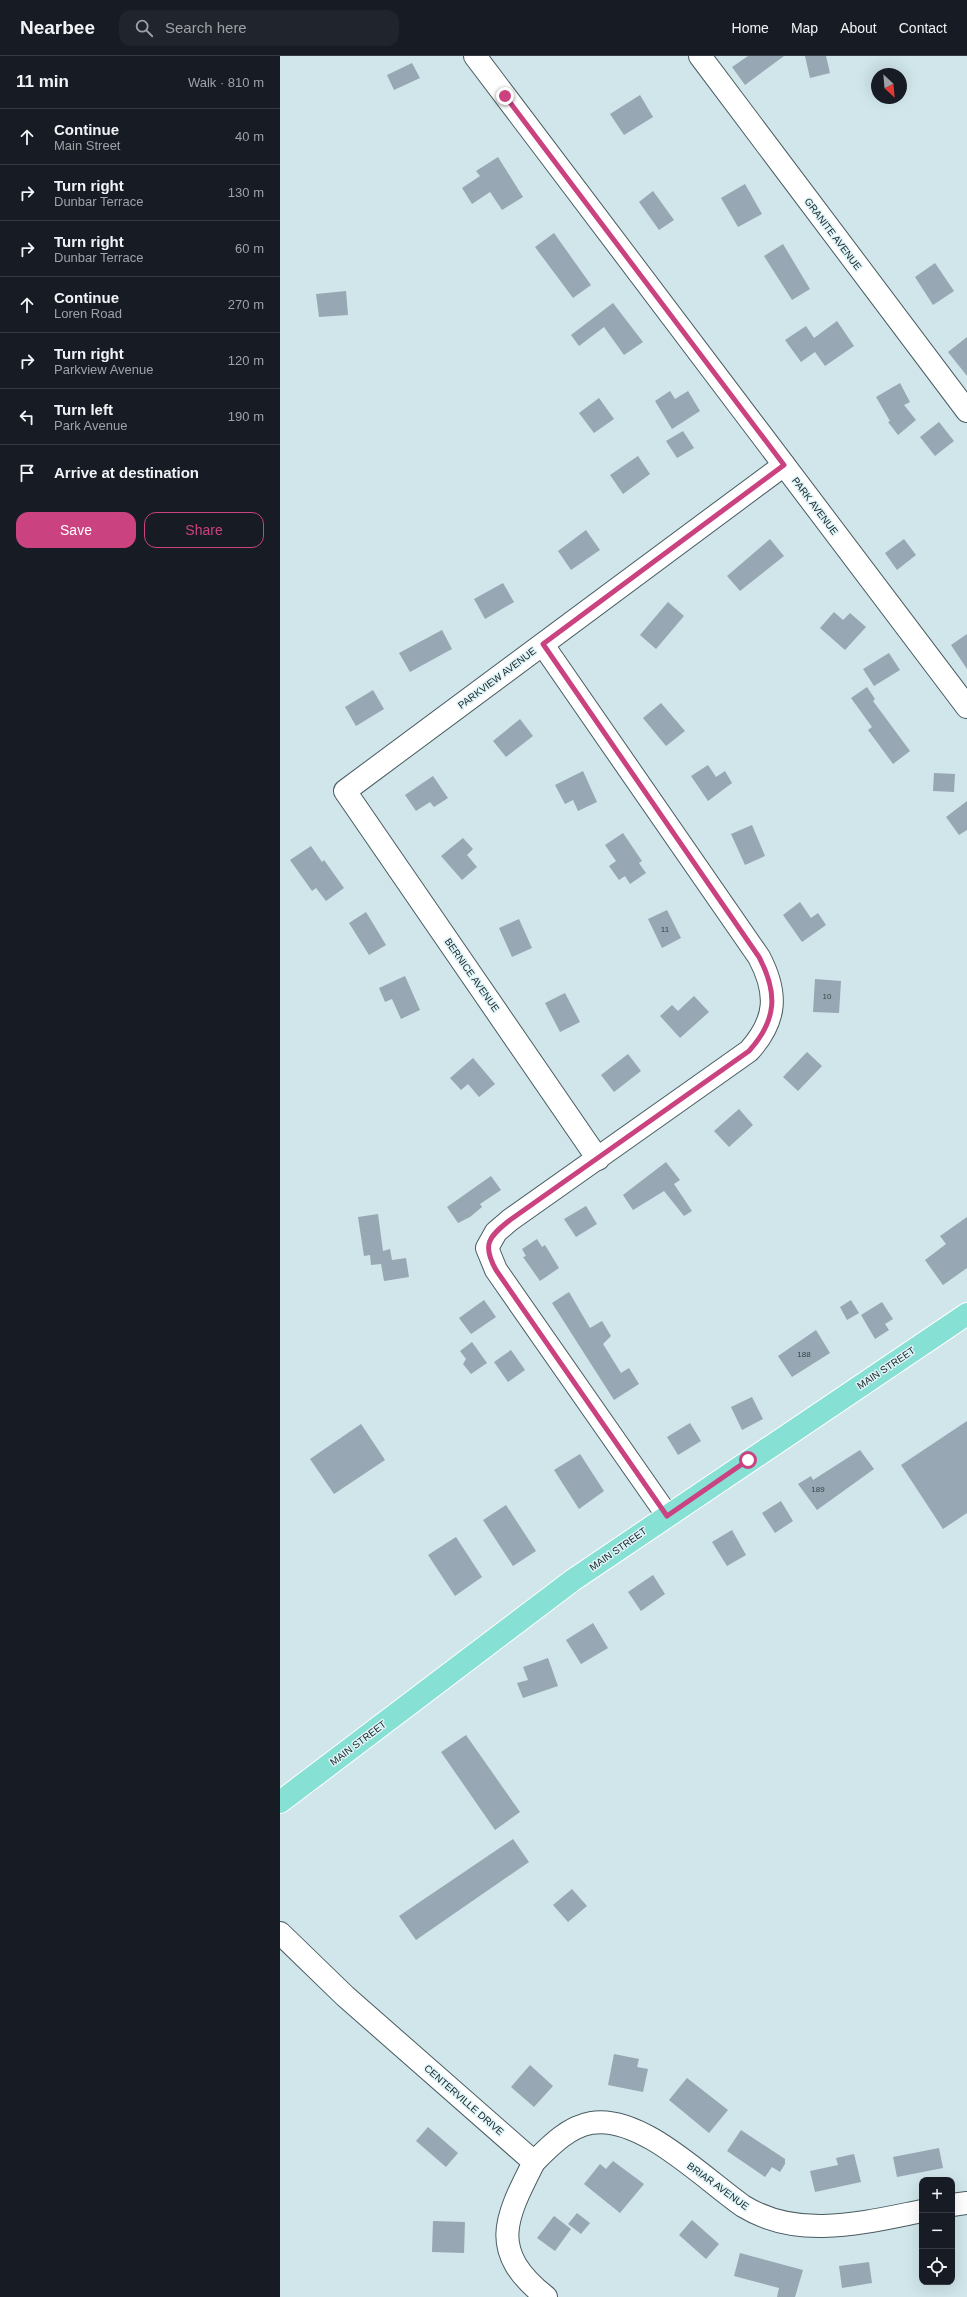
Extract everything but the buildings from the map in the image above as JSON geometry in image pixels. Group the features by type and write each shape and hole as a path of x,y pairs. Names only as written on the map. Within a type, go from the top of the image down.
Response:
{"main road":[{"name":"MAIN STREET","path":"280,1802 572,1580 967,1314"}],"street":[{"name":"PARK AVENUE","path":"475,56 784,465 966,702"},
{"name":"GRANITE AVENUE","path":"700,56 967,411"},
{"name":"PARKVIEW AVENUE","path":"345,791 784,465"},
{"path":"543,644 759,957 770,980 772,992 772,1005 766,1029 749,1051 502,1226 489,1242 488,1253 496,1270 667,1516"},
{"name":"BERNICE AVENUE","path":"345,791 598,1159"},
{"name":"CENTERVILLE DRIVE","path":"280,1933 345,1996 534,2162"},
{"name":"BRIAR AVENUE","path":"534,2162 562,2136 578,2126 601,2122 629,2128 660,2142 743,2206 754,2213 779,2222 808,2226 836,2226 919,2212"},
{"path":"534,2162 515,2199 510,2215 507,2231 508,2247 513,2262 522,2275 546,2297"},
{"path":"955,2204 967,2202"}],"route":[{"path":"505,96 784,465 543,644 759,957 770,980 772,992 770,1018 766,1029 749,1051 735,1062 502,1226 489,1242 487,1248 491,1261 496,1270 667,1516 748,1460"}]}
